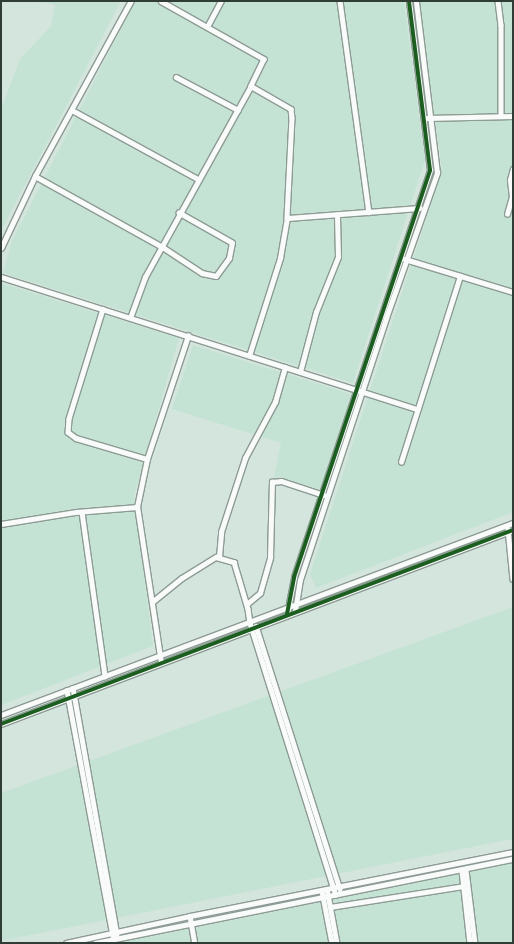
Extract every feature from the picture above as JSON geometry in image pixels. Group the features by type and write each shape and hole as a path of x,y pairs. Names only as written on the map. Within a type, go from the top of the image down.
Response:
{"street":[{"path":"1,248 2,241 36,176 131,1"},
{"path":"130,318 145,276 179,212 252,86 264,59 161,1"},
{"path":"207,27 221,1"},
{"path":"340,1 369,212"},
{"path":"295,611 300,580 363,392 430,170 409,1"},
{"path":"287,614 294,577 357,390 404,259 437,173 416,1"},
{"path":"498,1 501,25 501,116"},
{"path":"176,77 238,110"},
{"path":"249,356 280,258 287,218 291,109 252,86"},
{"path":"72,110 198,179"},
{"path":"424,118 513,116"},
{"path":"507,214 512,197 510,180 513,169"},
{"path":"36,176 161,246 202,273 213,277 219,274 229,258 232,243 179,212"},
{"path":"287,218 418,208 424,209"},
{"path":"300,372 316,312 338,257 337,215"},
{"path":"404,259 513,292"},
{"path":"401,462 460,276"},
{"path":"1,277 418,409"},
{"path":"103,310 69,419 68,432 76,438 147,459"},
{"path":"161,663 137,507 147,459 188,336"},
{"path":"219,557 221,532 245,458 275,402 285,367"},
{"path":"247,604 260,593 270,556 272,482 281,481 328,496"},
{"path":"1,524 82,512 137,507"},
{"path":"82,512 105,676"},
{"path":"1,716 513,523"},
{"path":"508,525 511,531 513,579"},
{"path":"1,724 254,628 287,614 511,531"},
{"path":"152,602 182,578 219,557 234,562 250,616 342,894"},
{"path":"254,628 336,895"},
{"path":"74,688 116,939"},
{"path":"67,690 115,933"},
{"path":"66,943 190,916 513,852"},
{"path":"95,943 513,860"},
{"path":"464,870 464,886 470,943"},
{"path":"464,870 475,943"},
{"path":"330,907 464,886"},
{"path":"324,890 330,907 337,943"},
{"path":"326,897 332,943"},
{"path":"190,916 195,943"}],"shaded area":[{"path":"41,1 121,1 1,231 1,110 20,59 51,26 55,5"},
{"path":"135,1 404,1 425,160 353,383 3,273 12,241"},
{"path":"419,1 513,1 513,512 316,588 310,574 442,170"},
{"path":"1,283 179,338 134,496 153,646 1,705"},
{"path":"193,345 351,394 320,489 274,477 281,443 172,409"},
{"path":"513,607 513,839 1,941 1,793"},
{"path":"513,863 513,943 119,943"}],"cycle path":[{"path":"287,614 294,577 430,170 409,1"},
{"path":"1,724 513,530"}]}
